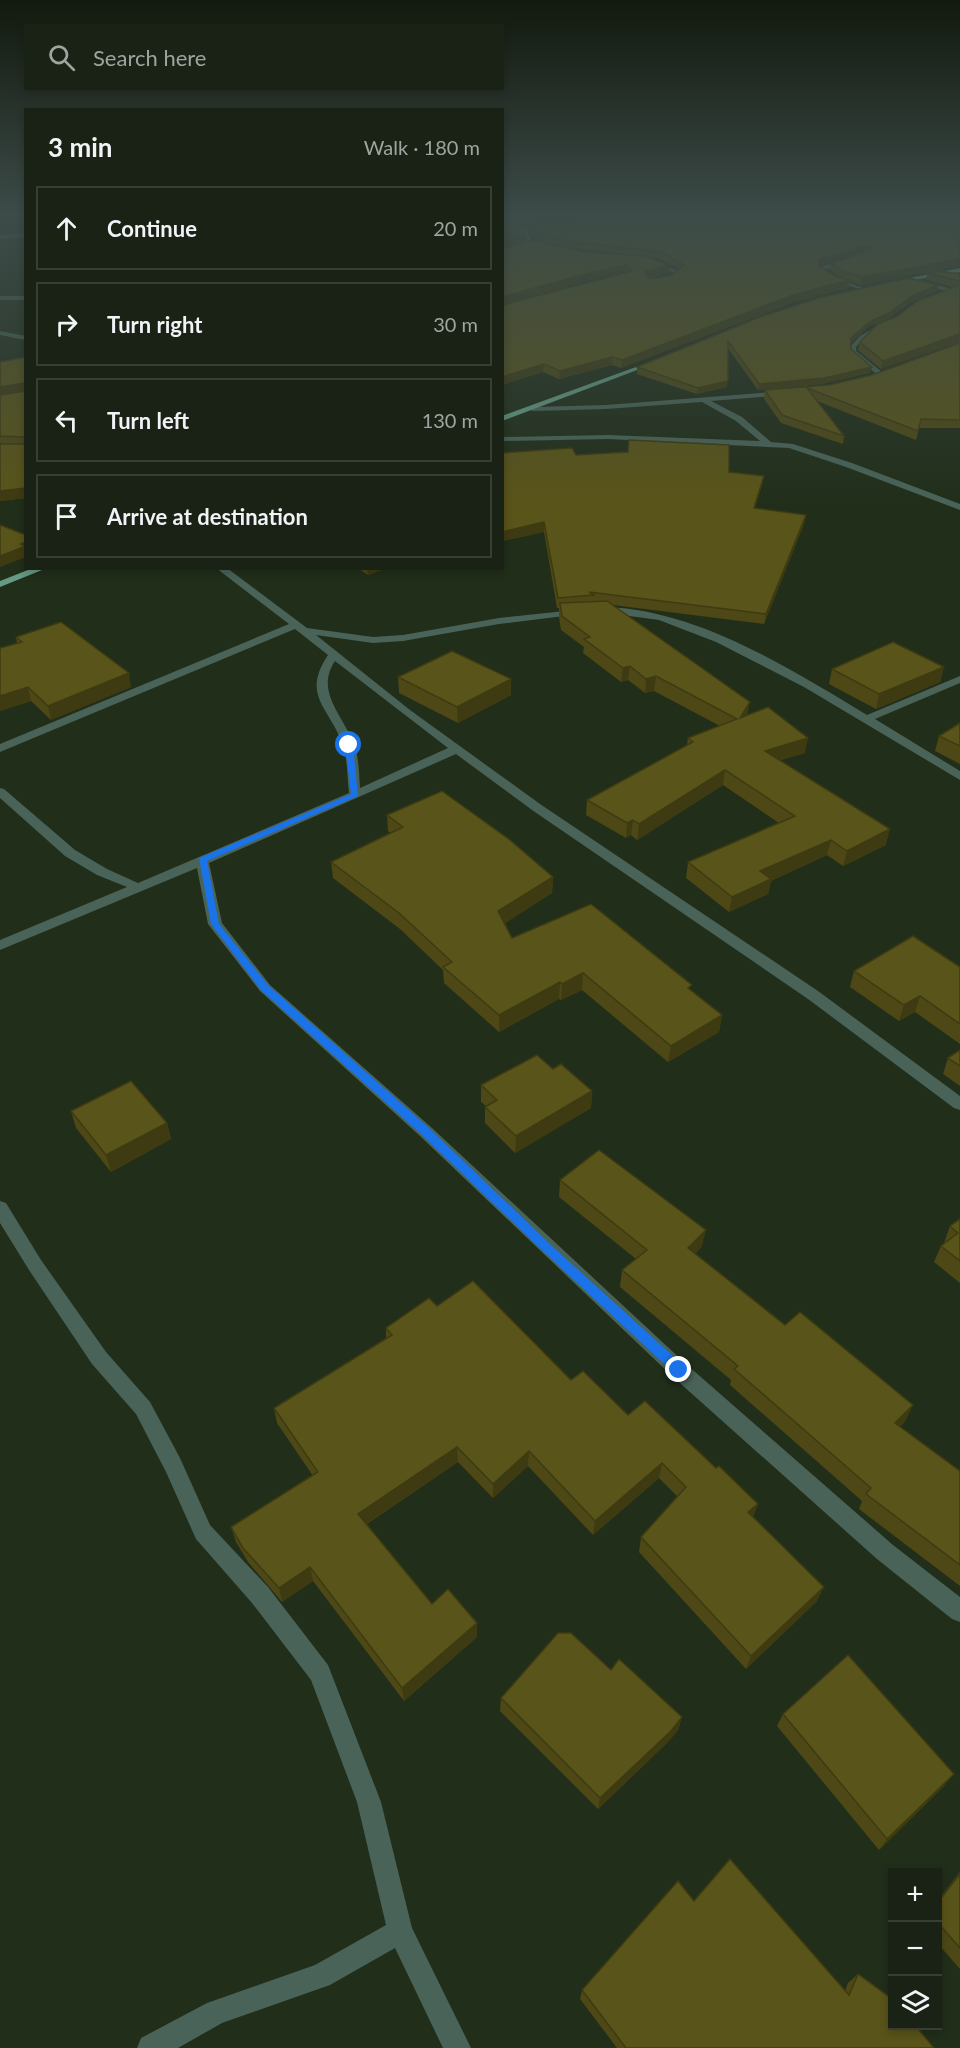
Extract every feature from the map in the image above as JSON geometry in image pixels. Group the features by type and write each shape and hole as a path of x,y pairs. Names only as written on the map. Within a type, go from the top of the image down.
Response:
{"main road":[{"path":"504,418 663,358"},
{"path":"0,584 38,570"}],"street":[{"path":"879,374 854,352 853,347 868,333 891,322"},
{"path":"0,333 24,337"},
{"path":"0,343 24,337"},
{"path":"867,379 891,370"},
{"path":"533,409 606,407 796,392"},
{"path":"702,399 739,419 768,443"},
{"path":"504,439 608,437 768,443 790,446 960,507"},
{"path":"223,570 536,807 813,995 960,1104"},
{"path":"0,748 300,628 373,640 403,638 565,612 607,609 644,614 676,622 724,642 807,684 960,776"},
{"path":"334,655 325,665 320,677 320,686 324,700 349,745 355,795"},
{"path":"866,719 960,679"},
{"path":"0,945 355,795 457,749"},
{"path":"0,792 69,854 136,887"},
{"path":"202,860 215,924 265,988 426,1132 679,1370 885,1552 960,1611"},
{"path":"0,1208 35,1265 99,1358 143,1408 173,1465 203,1532 260,1595 320,1673 369,1802 400,1931 457,2048"},
{"path":"151,2048 216,2012 321,1976 400,1931"}],"building":[{"path":"504,311 752,311 622,360 612,357 560,371 544,364 504,376"},
{"path":"780,311 892,311 871,321 851,338 851,349 872,367 824,378 759,384 728,341 728,381 698,388 637,367"},
{"path":"905,311 960,311 960,334 883,361 860,342 878,324 896,317"},
{"path":"960,343 960,420 921,419 918,431 807,388 844,436 782,415 765,390 829,385 872,375"},
{"path":"24,357 24,383 0,387 0,362"},
{"path":"24,391 24,437 0,436 0,395"},
{"path":"629,440 729,445 729,472 764,476 754,508 806,515 766,614 589,592 594,595 558,598 544,522 504,532 504,453 572,448 576,455 628,452"},
{"path":"0,444 24,444 24,488 0,491"},
{"path":"0,525 24,534 24,543 21,544 24,547 0,556"},
{"path":"607,601 750,702 740,718 768,707 808,738 765,751 890,829 847,851 831,840 760,871 771,879 732,897 688,862 795,816 725,770 639,824 633,820 627,823 587,800 693,742 688,738 737,719 656,676 646,679 630,666 623,668 584,639 590,637 562,616 560,603"},
{"path":"61,622 129,673 48,706 28,687 0,696 0,648 22,642 16,637"},
{"path":"893,642 944,667 879,694 832,669"},
{"path":"452,651 511,679 457,707 398,677"},
{"path":"960,723 960,746 939,736"},
{"path":"442,791 510,840 553,877 498,911 512,938 591,904 692,985 688,988 722,1015 671,1046 583,973 562,984 560,982 499,1015 443,967 452,962 399,913 331,862 403,827 387,815"},
{"path":"913,936 960,967 960,1024 920,996 904,1005 854,971"},
{"path":"960,1050 960,1066 948,1058"},
{"path":"537,1055 553,1069 561,1064 592,1091 516,1136 485,1107 497,1100 481,1085"},
{"path":"131,1081 167,1123 106,1155 71,1111"},
{"path":"599,1150 706,1230 688,1248 785,1325 800,1312 913,1405 895,1423 960,1471 960,1565 866,1494 871,1488 734,1369 738,1366 622,1270 647,1250 560,1180"},
{"path":"960,1219 960,1261 941,1246 958,1233 950,1226"},
{"path":"473,1281 571,1380 583,1371 628,1415 645,1401 716,1468 719,1466 758,1504 748,1512 824,1587 751,1656 641,1537 686,1487 662,1463 595,1521 529,1451 493,1484 457,1447 358,1514 432,1604 448,1589 477,1623 402,1688 310,1567 279,1588 243,1548 231,1527 318,1472 274,1408 392,1335 386,1328 429,1298 437,1306"},
{"path":"558,1633 571,1633 611,1670 619,1659 682,1717 671,1731 600,1798 501,1698"},
{"path":"848,1655 954,1774 887,1839 783,1714"},
{"path":"730,1859 849,1995 858,1974 888,1996 888,2030 919,2030 934,2048 626,2048 582,1990 678,1881 694,1901"},
{"path":"960,1874 960,1948 942,1928 942,1897"}],"route":[{"path":"349,745 355,795 202,860 215,924 265,988 426,1132 679,1370"}]}
